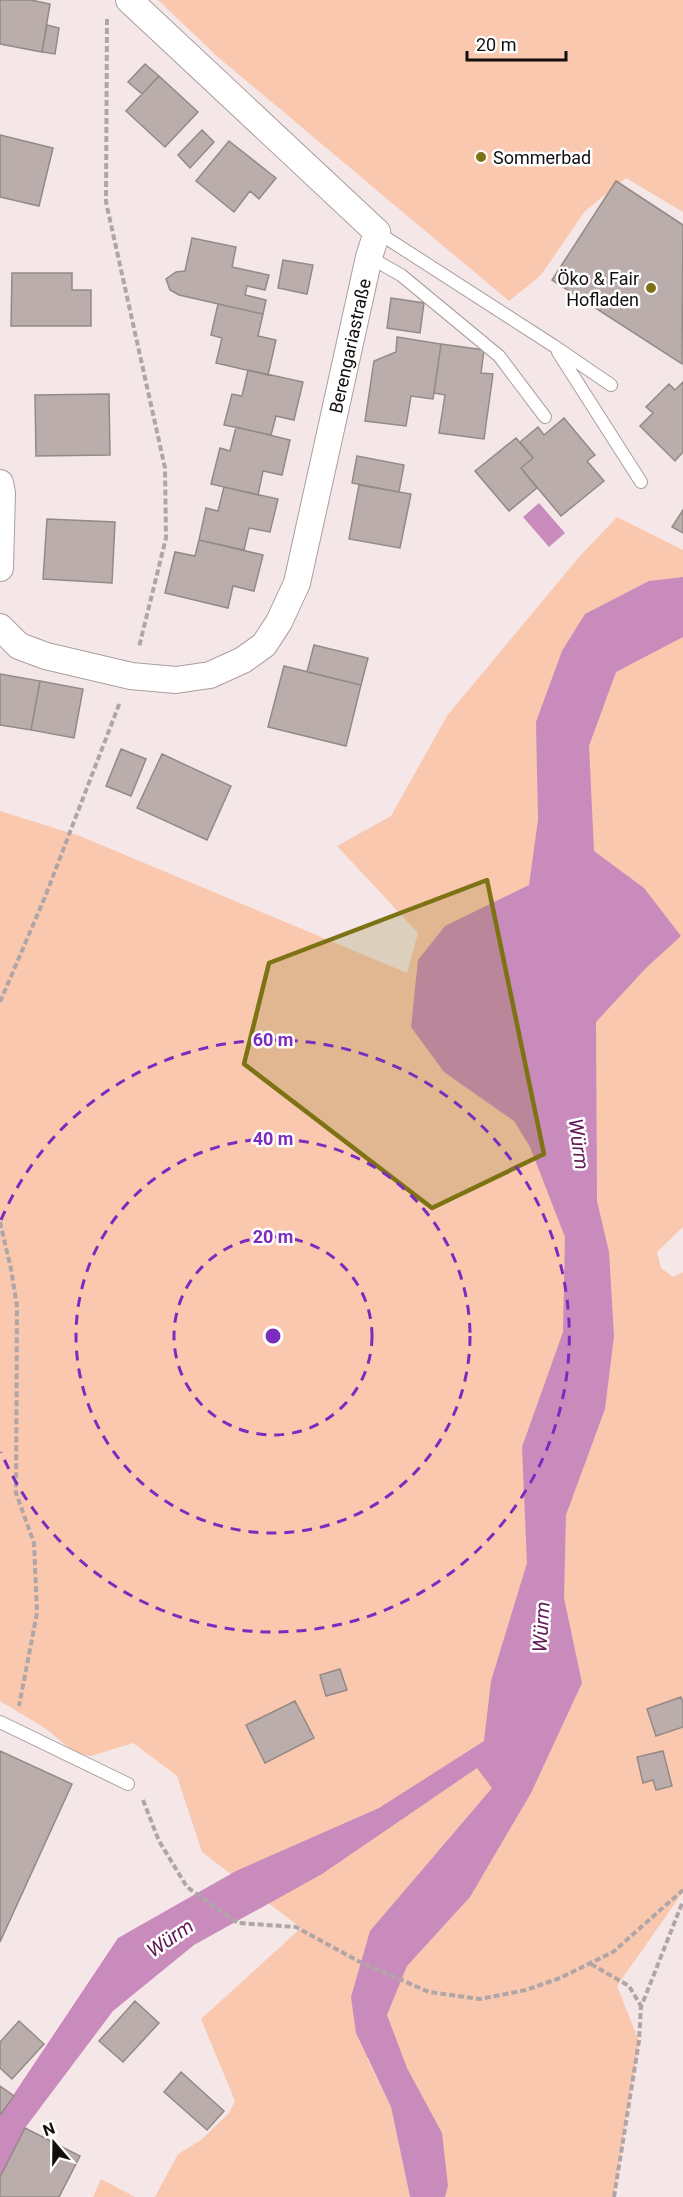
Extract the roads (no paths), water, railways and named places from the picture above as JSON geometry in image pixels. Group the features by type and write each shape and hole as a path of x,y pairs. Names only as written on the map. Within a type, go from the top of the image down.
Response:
{"street":[{"path":"118,6 377,232"},
{"name":"Berengariastraße","path":"0,627 19,646 37,652 131,676 176,680 210,675 243,660 264,645 279,622 297,583 369,257 377,232"},
{"path":"0,483 2,493 0,568"}],"lane":[{"path":"377,232 611,385"},
{"path":"369,257 401,275 499,356 545,417"},
{"path":"554,346 641,482"},
{"path":"0,1722 128,1784"}],"water":[{"path":"539,503 565,533 549,547 523,517"},
{"name":"Würm","path":"683,577 683,637 616,672 589,746 594,851 644,888 681,936 647,967 596,1022 597,1201 609,1252 614,1336 605,1409 566,1515 564,1598 582,1683 531,1793 470,1897 407,1966 387,2015 407,2068 442,2133 448,2186 445,2197 410,2197 391,2107 356,2033 351,1997 370,1931 492,1788 477,1768 322,1874 194,1945 113,2011 25,2128 0,2177 0,2115 118,1938 236,1871 379,1808 484,1741 491,1681 527,1563 522,1447 563,1332 565,1237 530,1147 514,1121 444,1072 411,1027 418,960 445,926 529,885 538,820 536,722 562,651 585,614 649,581"}],"place":[{"name":"Sommerbad","path":"481,157"},
{"name":"Öko & Fair Hofladen","path":"651,288"}]}
